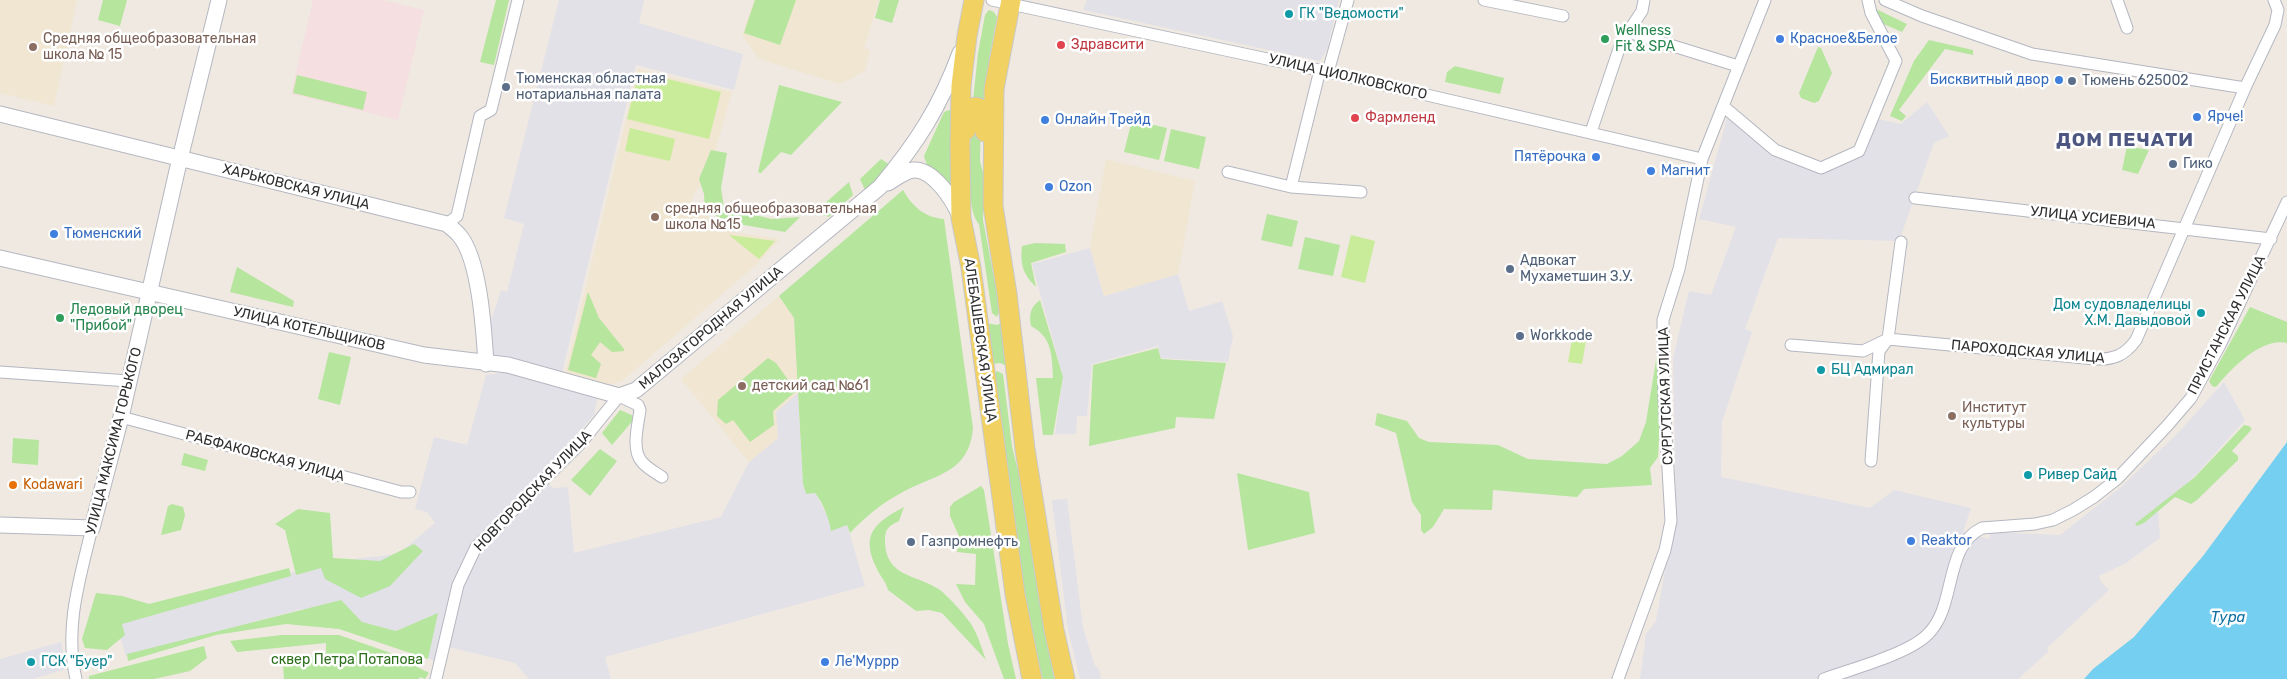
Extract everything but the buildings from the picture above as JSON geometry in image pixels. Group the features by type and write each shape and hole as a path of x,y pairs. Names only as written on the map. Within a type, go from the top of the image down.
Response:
{"main road":[{"name":"АЛЕБАШЕВСКАЯ УЛИЦА","path":"974,0 967,36 968,106 960,146 961,218 971,268 1015,594 1032,679"},
{"path":"1004,1 994,88 993,206 1007,294 1024,449 1054,630 1065,679"},
{"path":"968,106 983,110 986,158 992,172"},
{"path":"971,268 983,286 988,314 994,320 1002,317 1002,302 1007,294"},
{"path":"990,406 992,394 991,374 993,370 1001,367 1007,373 1012,407 1023,429"}],"street":[{"name":"УЛИЦА МАКСИМА ГОРЬКОГО","path":"76,679 70,638 72,622 92,528 121,417 180,159 219,0"},
{"path":"486,364 482,307 468,251 460,236 447,224 457,216 480,116 490,110 518,0"},
{"path":"1291,187 1324,71 1348,0"},
{"path":"1484,0 1563,16"},
{"path":"1591,132 1623,37 1642,11 1644,0"},
{"name":"СУРГУТСКАЯ УЛИЦА","path":"1618,679 1664,550 1671,521 1664,399 1663,320 1679,269 1702,159 1764,0"},
{"path":"1723,106 1775,150 1821,168 1859,151 1896,61 1871,12 1868,0"},
{"path":"1885,0 1922,16 2032,54 2245,88"},
{"path":"2117,0 2127,28"},
{"name":"ПАРОХОДСКАЯ УЛИЦА","path":"1888,339 2067,357 2113,359 2130,349 2136,340 2245,88 2275,24 2278,10 2274,0"},
{"name":"УЛИЦА ЦИОЛКОВСКОГО","path":"1004,1 1324,71 1702,159"},
{"path":"1628,32 1738,66"},
{"name":"МАЛОЗАГОРОДНАЯ УЛИЦА","path":"619,396 636,390 880,187 906,156 939,103 967,36"},
{"path":"939,103 968,106"},
{"name":"ХАРЬКОВСКАЯ УЛИЦА","path":"0,114 447,224"},
{"name":"МАЛОЗАГОРОДНАЯ УЛИЦА","path":"880,187 905,173 914,170 924,171 945,191 954,203 961,218"},
{"path":"1228,172 1291,187 1361,192"},
{"name":"УЛИЦА УСИЕВИЧА","path":"1915,198 2271,239"},
{"name":"ПРИСТАНСКАЯ УЛИЦА","path":"1824,679 1894,653 1923,639 1930,633 1942,612 1963,545 1975,532 1982,528 2035,524 2053,520 2094,497 2117,479 2191,398 2221,343 2287,202"},
{"path":"1871,461 1879,351 1888,339 1901,242"},
{"name":"УЛИЦА КОТЕЛЬЩИКОВ","path":"0,258 150,291 424,356 508,366 619,396"},
{"path":"1791,345 1863,351 1888,339"},
{"path":"0,372 129,381"},
{"name":"МАЛОЗАГОРОДНАЯ УЛИЦА","path":"619,396 638,406 640,410 636,441 638,456 642,462 662,477"},
{"name":"НОВГОРОДСКАЯ УЛИЦА","path":"436,679 458,585 476,547 580,444 619,396"},
{"name":"РАБФАКОВСКАЯ УЛИЦА","path":"121,417 392,490 410,492"},
{"path":"0,524 92,528"}],"shaded area":[{"name":"Средняя общеобразовательная школа № 15","path":"0,0 77,0 54,106 0,93"},
{"path":"313,0 382,0 424,10 398,120 291,94"},
{"path":"559,0 644,0 639,23 743,54 734,90 636,65 562,373 494,357 488,331 501,290 507,292 524,224 504,218"},
{"path":"754,0 879,0 864,48 870,50 865,71 840,84 759,59 742,35"},
{"path":"1087,0 1339,0 1327,49 1320,61 1083,10"},
{"name":"средняя общеобразовательная школа №15","path":"638,69 732,92 707,180 695,192 691,203 726,231 780,239 757,264 622,381 608,385 565,374"},
{"path":"1927,102 1949,136 1934,143 1899,241 1778,238 1745,329 1752,332 1722,422 1721,477 1870,508 1894,490 1971,508 1963,532 1989,539 1991,532 2060,535 2121,487 2179,432 2224,382 2245,420 2195,476 2158,510 2160,538 2126,563 2099,576 2101,582 2109,590 2047,648 2049,651 2018,679 1640,679 1646,634 1656,621 1676,508 1673,358 1689,291 1711,295 1736,227 1699,219 1729,111 1775,150 1821,168 1859,151 1873,118 1901,124"},
{"path":"1106,159 1195,181 1178,274 1104,296 1090,248"},
{"path":"1090,248 1104,296 1178,274 1189,311 1222,301 1233,336 1228,362 1161,358 1158,346 1092,364 1087,416 1077,416 1076,434 1055,434 1063,377 1032,264"},
{"name":"детский сад №61","path":"779,296 794,318 798,393 776,412 778,438 749,462 681,379"},
{"path":"508,372 598,395 594,415 541,475 553,488 568,487 574,553 721,517 749,462 778,438 775,412 798,393 803,484 806,494 815,492 829,520 847,525 865,586 605,657 611,679 529,679 515,663 440,645 436,662 396,641 302,609 126,656 114,617 337,561 398,554 435,523 427,512 415,509 434,437 467,445 486,375"},
{"path":"1067,499 1083,628 1101,679 1080,679 1068,630 1052,500"},
{"path":"61,642 66,669 32,679 0,679 0,659"}],"green space":[{"path":"103,0 127,0 120,26 98,20"},
{"path":"496,0 509,0 494,65 480,62"},
{"path":"755,0 796,0 780,45 744,33"},
{"path":"880,0 899,0 892,23 875,18"},
{"path":"1876,9 1907,24 1902,32 1879,22 1875,13"},
{"path":"989,10 994,12 997,17 989,59 986,109 973,101 978,53 985,15"},
{"path":"1929,40 1973,50 1973,55 1945,49 1899,110 1906,116 1902,121 1890,116 1914,61"},
{"path":"1818,47 1821,48 1832,73 1819,101 1814,103 1801,98 1799,93"},
{"path":"1455,66 1504,78 1500,94 1445,82 1447,72"},
{"path":"639,72 721,92 709,139 627,119"},
{"path":"297,75 367,92 363,110 293,93"},
{"path":"779,85 842,102 791,155 781,152 761,173 758,172"},
{"path":"953,111 952,185 927,165 924,156 944,112"},
{"path":"972,115 981,116 980,161 984,177 983,220 1000,310 997,317 992,313 979,224 971,203 970,156"},
{"path":"1132,120 1167,128 1159,160 1124,152"},
{"path":"630,128 675,139 670,161 625,151"},
{"path":"1171,129 1206,137 1199,169 1164,161"},
{"path":"2127,146 2149,150 2138,174 2122,170"},
{"path":"711,150 727,153 721,188 724,208 772,219 800,217 785,232 732,223 705,211 704,194 699,179"},
{"path":"881,159 893,167 865,190 860,179"},
{"path":"849,182 853,195 829,217 815,212"},
{"path":"903,190 915,206 925,214 944,219 973,428 970,443 965,455 948,471 887,501 850,533 847,525 831,531 821,501 815,493 806,494 803,484 794,318 779,296"},
{"path":"1267,214 1298,221 1292,247 1261,240"},
{"path":"729,235 775,241 759,259"},
{"path":"1351,235 1375,241 1365,283 1341,277"},
{"path":"1305,237 1340,245 1333,276 1298,269"},
{"path":"1035,243 1065,244 1066,252 1031,263 1036,287 1023,269 1022,259 1022,246"},
{"path":"237,267 294,301 293,307 230,292"},
{"path":"588,292 599,318 624,349 624,351 612,352 600,342 591,355 601,364 596,378 568,370"},
{"path":"1040,300 1063,377 1053,435 1043,435 1036,378 1053,378 1050,348 1047,341 1038,330 1031,326 1030,322 1032,308"},
{"path":"2250,307 2287,322 2287,343 2277,342 2257,350 2238,364 2216,387 2212,386 2209,381"},
{"path":"987,323 997,325 1001,323 1007,366 1000,363 993,364"},
{"path":"1573,333 1587,335 1582,364 1568,362"},
{"path":"1158,348 1161,359 1226,363 1214,419 1176,417 1175,428 1089,446 1093,365"},
{"path":"329,352 351,357 340,405 318,399"},
{"path":"1657,354 1661,405 1658,457 1650,468 1652,485 1584,489 1577,497 1493,490 1492,510 1444,509 1433,527 1424,534 1421,530 1421,515 1412,502 1396,433 1375,425 1377,413 1407,421 1419,438 1429,442 1498,445 1528,459 1607,464 1622,456 1639,441 1646,422"},
{"path":"768,358 776,363 796,391 773,411 774,425 750,442 733,420 726,424 717,416 718,400"},
{"path":"997,371 1003,374 1012,446 1020,479 1054,679 1043,679 1034,642 1015,528 994,375"},
{"path":"620,410 636,417 612,445 602,433"},
{"path":"2244,425 2252,429 2232,451 2238,456 2238,460 2197,500 2191,504 2175,497 2144,523 2137,526 2135,524 2195,477"},
{"path":"13,438 39,440 38,465 12,463"},
{"path":"600,449 617,461 590,496 571,480"},
{"path":"184,453 208,460 205,471 181,465"},
{"path":"1237,473 1309,492 1315,533 1248,550"},
{"path":"981,486 984,490 1008,644 1016,679 1004,679 984,624 965,602 956,584 975,585 976,554 957,552 959,536 950,516 950,507 954,502"},
{"path":"172,504 183,507 185,515 181,530 161,535 168,506"},
{"path":"904,507 899,521 890,526 886,533 886,552 890,562 904,573 940,590 952,601 973,628 986,660 942,613 929,610 916,611 888,590 872,557 870,539 878,525"},
{"path":"298,509 330,513 333,558 380,561 414,544 423,551 390,586 361,598 325,579 321,568 296,575 285,530 275,524"},
{"path":"289,568 291,576 122,624 125,635 107,650 85,648 82,639 96,593 122,596 149,604"},
{"path":"341,600 362,622 396,631 438,613 428,659 339,629 286,624 216,635 128,661 127,654"},
{"name":"сквер Петра Потапова","path":"282,635 339,635 388,652 429,673 425,679 420,677 419,679 284,679 283,665 326,653 326,643 237,652 230,641"},
{"path":"204,646 207,658 190,671 154,679 89,679 89,676"}],"water":[{"name":"Тура","path":"2287,442 2287,679 2084,679 2093,669 2134,637 2203,556"}],"place":[{"name":"ГК \"Ведомости\"","path":"1289,14"},
{"name":"Wellness Fit & SPA","path":"1605,39"},
{"name":"Красное&Белое","path":"1780,39"},
{"name":"Здравсити","path":"1061,45"},
{"name":"Средняя общеобразовательная школа № 15","path":"33,47"},
{"name":"Бисквитный двор","path":"2059,80"},
{"name":"Тюмень 625002","path":"2072,81"},
{"name":"Тюменская областная нотариальная палата","path":"506,87"},
{"name":"Ярче!","path":"2197,117"},
{"name":"Фармленд","path":"1355,118"},
{"name":"Онлайн Трейд","path":"1045,120"},
{"name":"Пятёрочка","path":"1596,157"},
{"name":"Гико","path":"2173,164"},
{"name":"Магнит","path":"1651,171"},
{"name":"Ozon","path":"1049,187"},
{"name":"средняя общеобразовательная школа №15","path":"655,217"},
{"name":"Тюменский","path":"54,234"},
{"name":"Адвокат Мухаметшин З.У.","path":"1510,269"},
{"name":"Дом судовладелицы Х.М. Давыдовой","path":"2201,313"},
{"name":"Ледовый дворец \"Прибой\"","path":"60,318"},
{"name":"Workkode","path":"1520,336"},
{"name":"БЦ Адмирал","path":"1821,370"},
{"name":"детский сад №61","path":"742,386"},
{"name":"Институт культуры","path":"1952,416"},
{"name":"Ривер Сайд","path":"2028,475"},
{"name":"Kodawari","path":"13,485"},
{"name":"Reaktor","path":"1911,541"},
{"name":"Газпромнефть","path":"911,542"},
{"name":"ГСК \"Буер\"","path":"31,662"},
{"name":"Ле'Муррр","path":"825,662"}],"district":[{"name":"ДОМ ПЕЧАТИ","path":"2125,141"}]}
